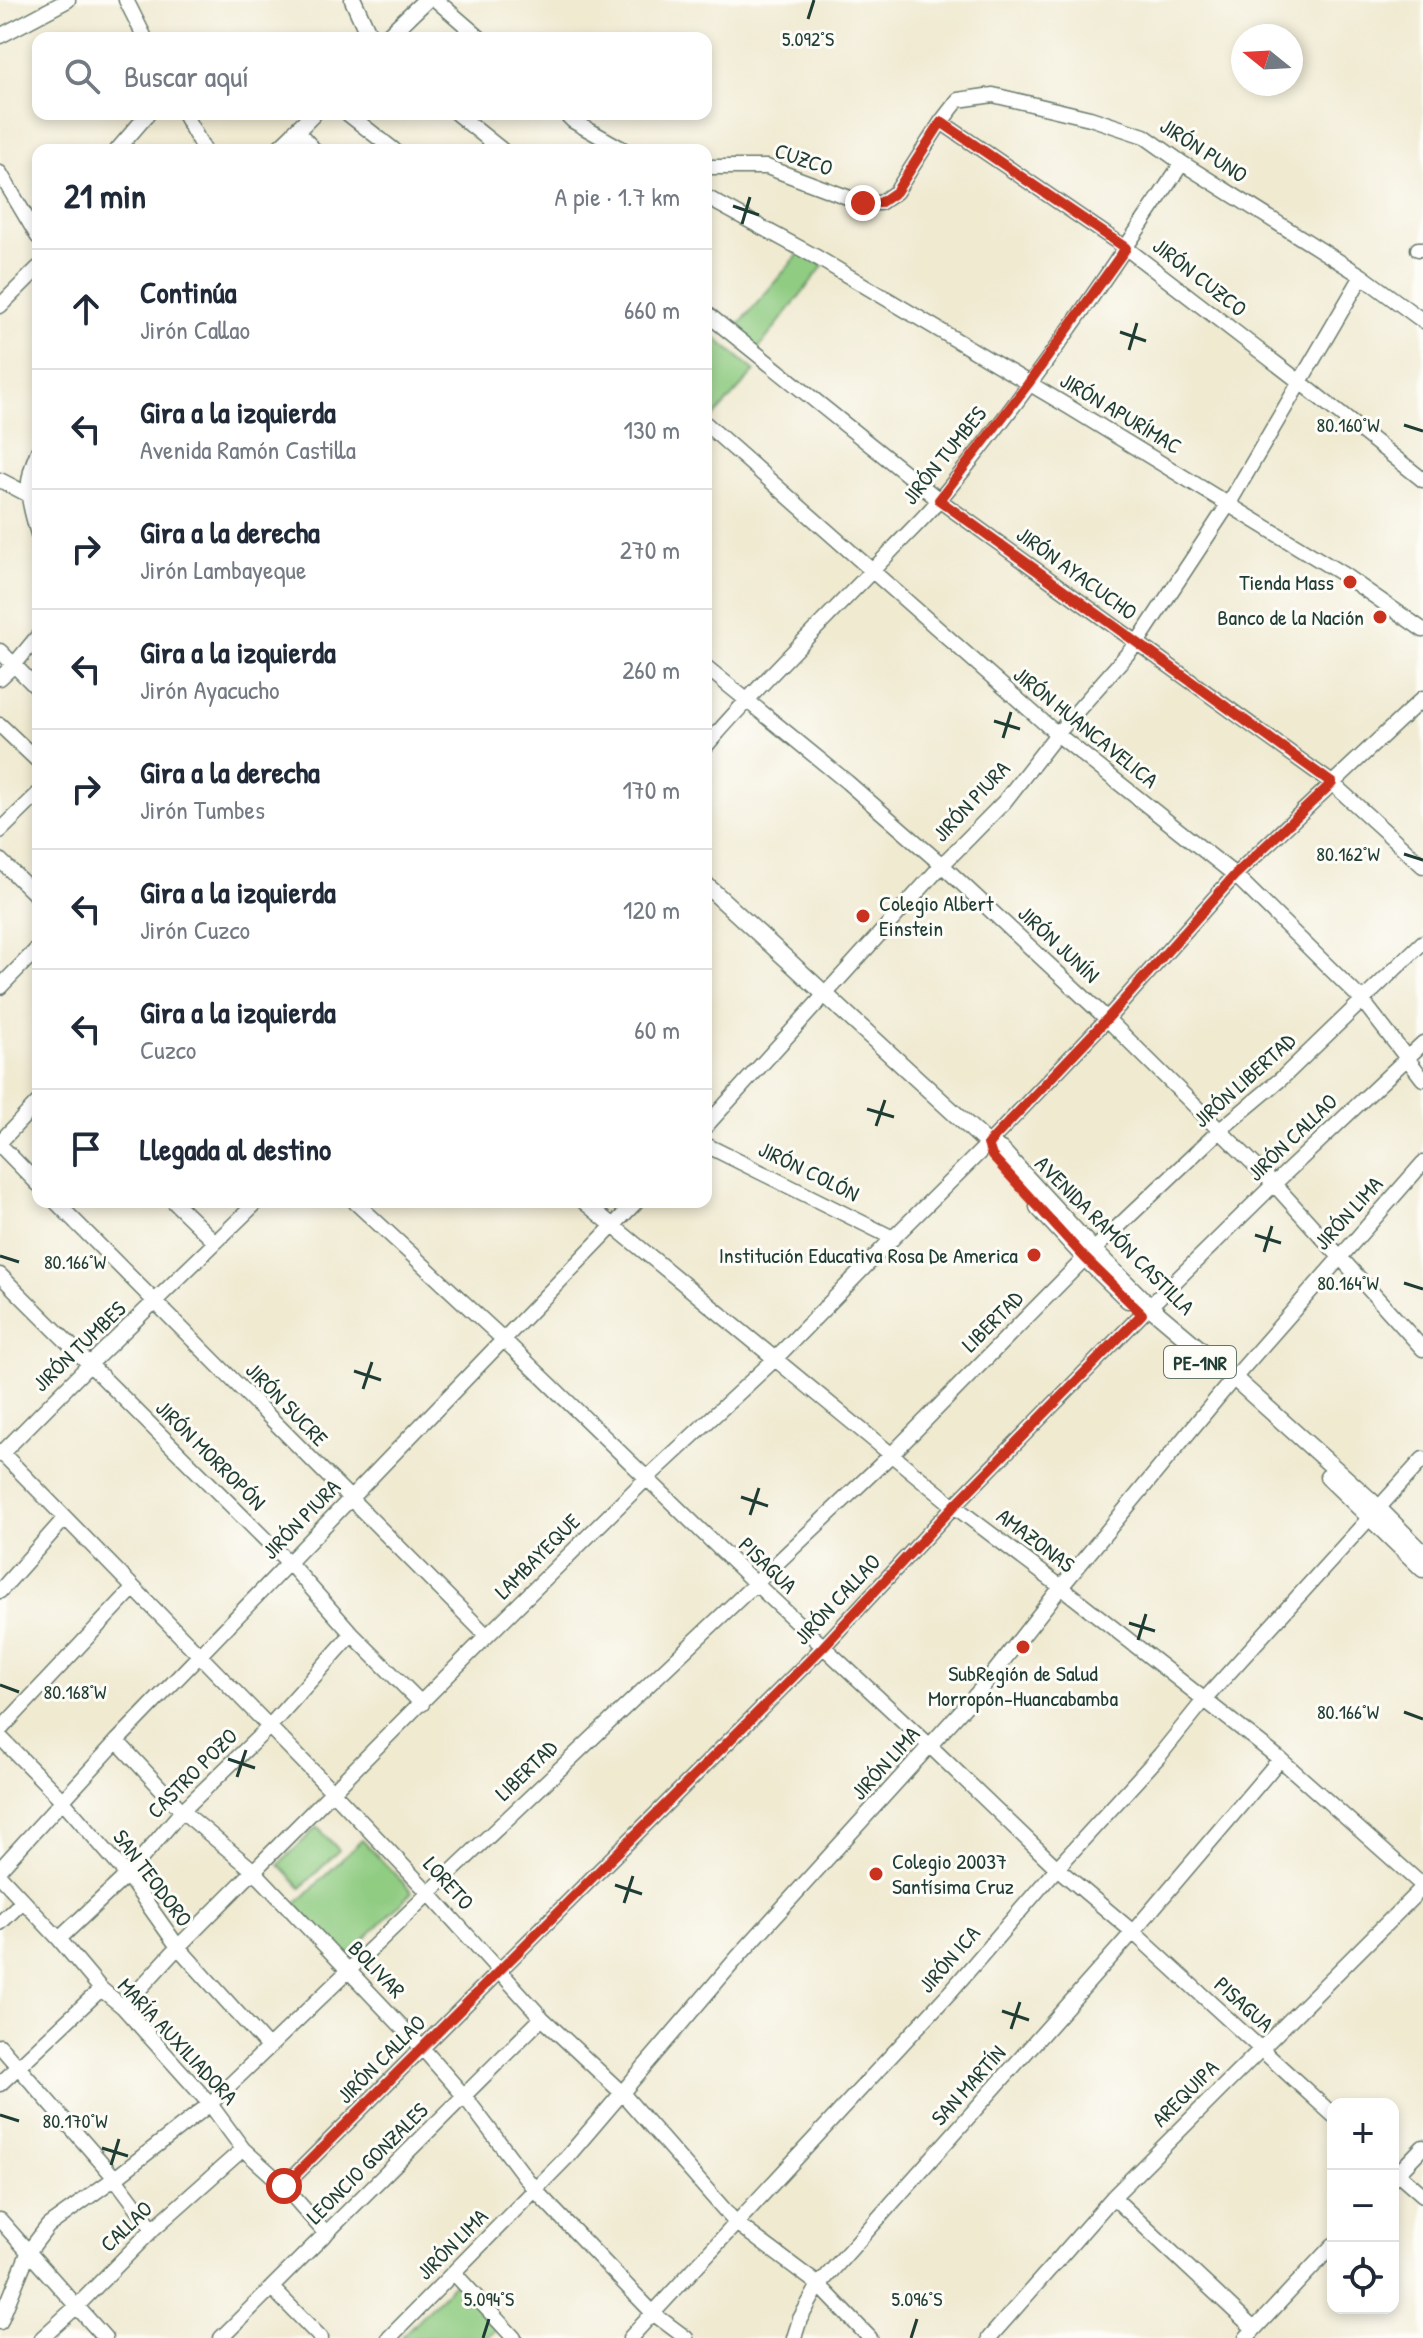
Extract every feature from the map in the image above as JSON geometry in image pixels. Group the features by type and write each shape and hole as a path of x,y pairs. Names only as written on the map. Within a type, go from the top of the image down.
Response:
{"main road":[{"path":"353,0 367,32"},
{"path":"392,32 426,0"},
{"path":"307,120 296,131 308,144"},
{"name":"AVENIDA RAMÓN CASTILLA","path":"712,891 988,1144 992,1156 1146,1310 1231,1381 1375,1514 1423,1553"},
{"name":"AVENIDA RAMÓN CASTILLA","path":"1375,1514 1423,1569"}],"street":[{"path":"0,36 68,0"},
{"path":"126,0 142,32"},
{"path":"436,0 473,32"},
{"name":"JIRÓN PUNO","path":"941,122 958,100 993,95 1090,118 1144,136 1362,276 1423,321"},
{"path":"122,144 143,120"},
{"path":"187,120 201,144"},
{"path":"356,120 386,144"},
{"path":"464,120 494,144"},
{"path":"572,120 613,144"},
{"name":"CUZCO","path":"712,167 767,167 863,203 880,203 896,192 941,122"},
{"name":"JIRÓN CUZCO","path":"941,122 1126,248 1423,480"},
{"path":"282,144 296,131"},
{"name":"JIRÓN TUMBES","path":"712,739 747,698 939,500 1028,384 1126,248 1182,163"},
{"path":"0,174 32,227"},
{"name":"JIRÓN APURÍMAC","path":"712,200 818,258 1028,384 1344,575 1423,630"},
{"path":"0,306 32,274"},
{"name":"JIRÓN PIURA","path":"712,1119 942,865 1004,802 1057,734 1137,643 1228,505 1362,276"},
{"name":"JIRÓN AYACUCHO","path":"712,318 939,500 1332,783 1423,866"},
{"name":"JIRÓN HUANCAVELICA","path":"712,429 1057,734 1235,875 1362,1000 1423,1079"},
{"path":"32,467 27,494 32,512"},
{"path":"0,480 27,494"},
{"path":"0,678 32,643"},
{"path":"0,651 32,683"},
{"name":"JIRÓN JUNÍN","path":"712,672 942,865 1107,1019 1274,1184 1423,1349"},
{"name":"LAMBAYEQUE","path":"123,2007 178,1947 487,1636 647,1478 774,1360 988,1144 1107,1019 1235,875 1423,698"},
{"path":"0,725 32,755"},
{"path":"0,831 32,800"},
{"path":"0,860 32,891"},
{"name":"JIRÓN LIBERTAD","path":"1089,1255 1220,1130 1282,1078 1423,942"},
{"path":"0,987 32,954"},
{"name":"JIRÓN CALLAO","path":"284,2186 823,1647 954,1506 1146,1310 1423,1043"},
{"path":"32,1108 0,1143 32,1178"},
{"name":"JIRÓN COLÓN","path":"712,1148 893,1238"},
{"name":"JIRÓN LIMA","path":"389,2338 568,2156 737,1958 981,1689 1231,1381 1423,1163"},
{"name":"JIRÓN SUCRE","path":"62,1208 487,1636"},
{"path":"180,1208 215,1242"},
{"name":"JIRÓN TUMBES","path":"1,1453 251,1208"},
{"name":"PISAGUA","path":"361,1208 1057,1868 1133,1932 1327,2110"},
{"name":"AMAZONAS","path":"592,1208 954,1506 1280,1759 1423,1887"},
{"name":"JIRÓN PIURA","path":"0,1869 117,1741 630,1208"},
{"name":"LIBERTAD","path":"0,2322 29,2251 48,2226 210,2104 891,1455 1089,1255"},
{"name":"JIRÓN MORROPÓN","path":"0,1275 289,1563 352,1634 422,1704"},
{"name":"LORETO","path":"1,1453 333,1792 542,2018 622,2093 736,2223 819,2285 870,2338"},
{"name":"JIRÓN ICA","path":"630,2338 951,1991 1160,1755 1205,1699 1423,1459"},
{"path":"0,1591 65,1518"},
{"path":"0,1730 133,1589"},
{"name":"CASTRO POZO","path":"59,1939 127,1875 182,1811 268,1728 352,1634"},
{"name":"SAN TEODORO","path":"0,1737 62,1800 127,1875 178,1947 268,2047"},
{"name":"BOLIVAR","path":"117,1741 182,1811 254,1871 423,2049 465,2097 535,2190 654,2314 686,2338"},
{"name":"SAN MARTÍN","path":"794,2338 800,2319 819,2285 1133,1932 1280,1759"},
{"name":"MARÍA AUXILIADORA","path":"0,1876 210,2104 243,2149 284,2186 326,2234"},
{"name":"AREQUIPA","path":"989,2338 1113,2197 1423,1887"},
{"path":"0,1923 23,1901"},
{"path":"0,2084 101,1989"},
{"name":"LEONCIO GONZALES","path":"221,2338 542,2018"},
{"path":"0,2046 115,2178 153,2229"},
{"path":"1398,2170 1423,2147"},
{"name":"CALLAO","path":"42,2338 153,2229 243,2149"},
{"path":"1399,2178 1423,2195"},
{"path":"1113,2197 1250,2333 1327,2251"},
{"path":"0,2220 105,2338"},
{"path":"454,2273 514,2338"},
{"path":"272,2288 321,2338"}],"green space":[{"path":"802,250 823,266 755,353 731,334"},
{"path":"714,337 755,371 712,419"},
{"path":"317,1827 339,1850 301,1888 279,1865"},
{"path":"362,1840 412,1892 350,1954 340,1953 295,1905"},
{"path":"455,2282 497,2329 487,2338 404,2338 402,2336"}],"place":[{"name":"Tienda Mass","path":"1350,582"},
{"name":"Banco de la Nación","path":"1380,617"},
{"name":"Colegio Albert Einstein","path":"863,916"},
{"name":"Institución Educativa Rosa De America","path":"1034,1255"},
{"name":"SubRegión de Salud Morropón-Huancabamba","path":"1023,1647"},
{"name":"Colegio 20037 Santísima Cruz","path":"876,1874"}],"route":[{"path":"284,2186 823,1647 954,1506 1142,1314 1085,1258 992,1156 988,1144 1107,1019 1235,875 1332,783 939,500 1126,248 941,122 896,192 880,203 863,203"}]}
